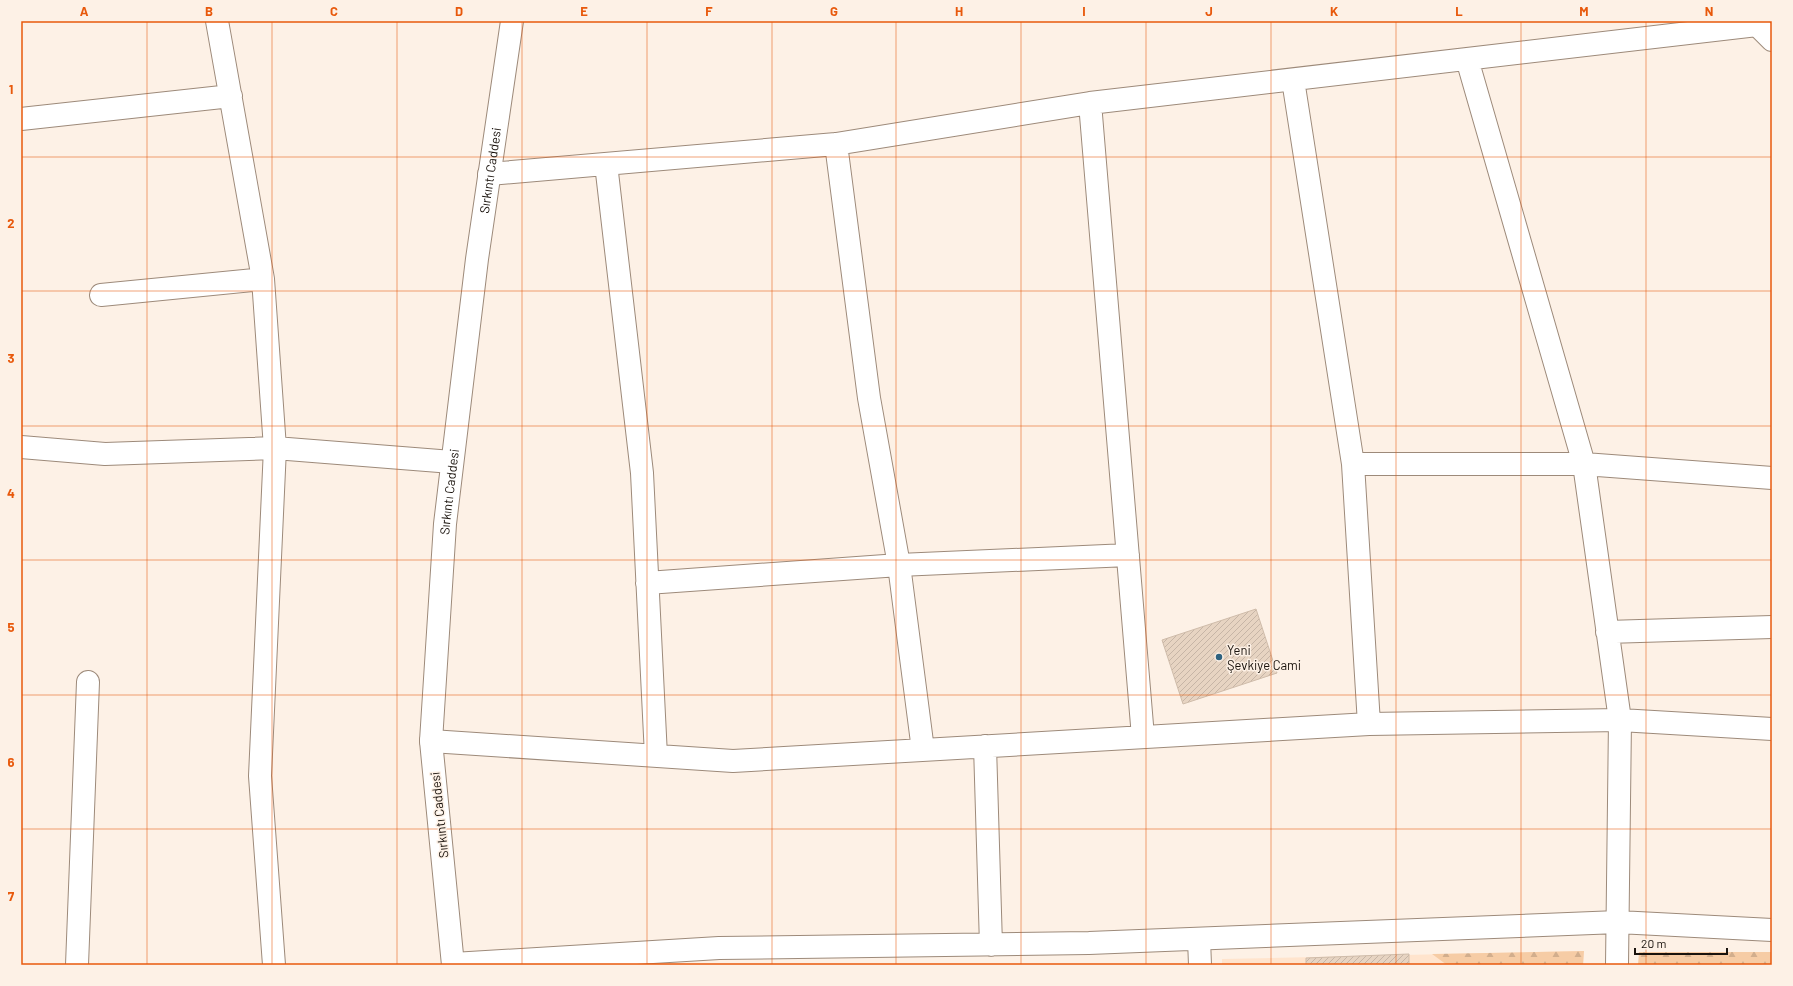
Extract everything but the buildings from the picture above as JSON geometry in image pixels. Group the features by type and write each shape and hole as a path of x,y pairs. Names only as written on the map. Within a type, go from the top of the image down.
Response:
{"street":[{"path":"217,21 263,279 275,448 260,776 274,965"},
{"name":"Sırkıntı Caddesi","path":"453,964 431,741 445,524 477,259 512,21"},
{"path":"489,174 836,144 1090,103 1467,59 1761,29"},
{"path":"1467,59 1584,464 1620,720 1617,965"},
{"path":"1293,80 1353,464 1369,724"},
{"path":"21,119 231,96"},
{"path":"1090,103 1143,737"},
{"path":"836,144 869,398 899,565 924,750"},
{"path":"606,164 642,473 656,756"},
{"path":"101,295 263,279"},
{"path":"21,447 105,454 275,448 452,462"},
{"path":"1353,464 1584,464 1772,478"},
{"path":"647,583 899,565 1128,555"},
{"path":"1608,632 1772,627"},
{"path":"77,965 88,682"},
{"path":"431,741 733,761 1369,724 1620,720 1772,729"},
{"path":"985,746 991,945"},
{"path":"453,964 719,948 991,945 1199,939 1618,922 1772,930"},
{"path":"1199,939 1200,965"}],"shaded area":[{"path":"1584,951 1583,965 1222,965 1222,959"}],"green space":[{"path":"1584,951 1583,965 1447,965 1432,954"},
{"path":"1639,952 1772,952 1772,965 1638,965"}],"place":[{"name":"Yeni Şevkiye Cami","path":"1219,657"}]}
